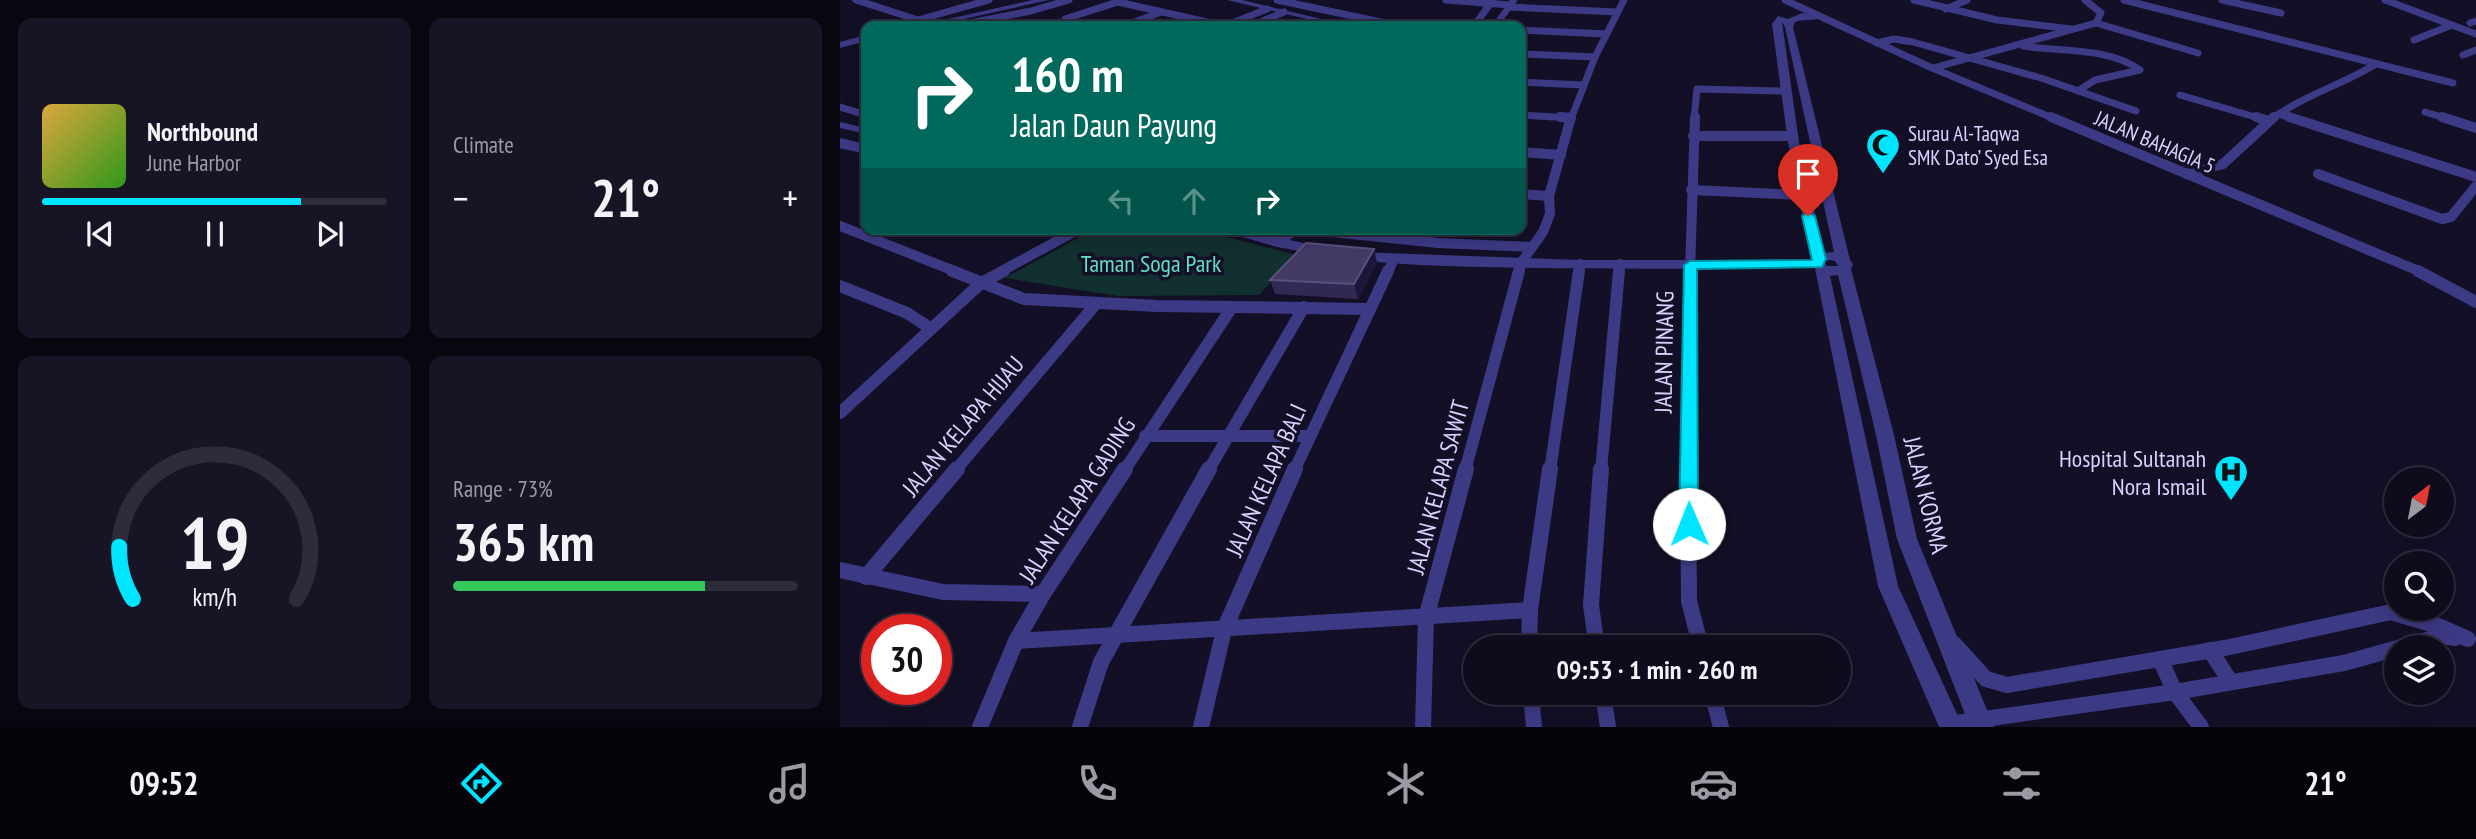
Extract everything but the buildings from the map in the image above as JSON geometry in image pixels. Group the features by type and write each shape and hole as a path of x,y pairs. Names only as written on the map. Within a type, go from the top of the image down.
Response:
{"street":[{"path":"856,0 918,20 989,0"},
{"path":"1025,0 1041,1"},
{"path":"990,21 1069,0"},
{"path":"1231,0 1324,21"},
{"path":"1277,0 1376,21"},
{"path":"1446,0 1617,12"},
{"path":"1558,9 1562,0"},
{"path":"1521,262 1543,232 1550,214 1549,196 1571,118 1595,57 1624,0"},
{"path":"1778,0 1780,14 1776,24 1803,195 1888,586 1950,726 2344,663 2441,636 2472,639"},
{"name":"JALAN BAHAGIA 5","path":"1785,0 1932,68 2413,268 2476,302"},
{"path":"1914,0 1997,20 2078,30"},
{"path":"1945,9 1967,0"},
{"path":"2085,0 2101,13 2096,23"},
{"path":"2124,0 2453,83"},
{"path":"2222,0 2281,13"},
{"path":"2385,0 2476,34"},
{"path":"945,21 1041,1"},
{"path":"1072,21 1065,19 1121,1 1202,21"},
{"path":"1478,21 1492,2"},
{"path":"1499,21 1511,4"},
{"path":"1238,21 1268,9"},
{"path":"1780,14 1804,10"},
{"path":"1138,21 1162,12"},
{"path":"1263,21 1284,12"},
{"path":"1780,14 1789,27"},
{"path":"1282,21 1297,15"},
{"path":"1789,27 1795,18 1818,17"},
{"path":"1932,68 2096,23 2199,53"},
{"path":"2414,40 2452,25"},
{"name":"JALAN KORMA","path":"1789,27 1907,539 1980,723"},
{"path":"1526,30 1606,34"},
{"path":"840,46 861,40"},
{"path":"1877,43 1903,40 1973,58 2136,111"},
{"path":"2020,46 2111,57 2135,65 2140,70 2095,80 2078,91"},
{"path":"2463,54 2476,50"},
{"path":"1526,54 1595,57"},
{"path":"2185,174 2223,164 2278,114 2376,64"},
{"path":"1526,82 1583,85"},
{"name":"JALAN PINANG","path":"1698,635 1689,601 1688,397 1691,190 1697,89 1785,90"},
{"path":"2180,95 2269,121"},
{"path":"840,107 861,113"},
{"path":"2425,112 2476,128"},
{"path":"2278,114 2476,177"},
{"path":"1526,115 1571,118"},
{"path":"840,125 861,130"},
{"path":"1693,136 1792,136"},
{"path":"840,143 861,148"},
{"path":"1526,152 1560,155"},
{"path":"2318,174 2442,219 2451,218 2476,186"},
{"path":"1691,190 1803,195"},
{"path":"1526,194 1549,196"},
{"path":"840,226 861,235"},
{"path":"862,235 1024,299 1094,304 1369,309"},
{"path":"840,413 981,284 1068,235"},
{"path":"1245,235 1339,254 1394,259 1690,265 1820,264 1831,256 1844,264"},
{"path":"1277,243 1288,235"},
{"path":"1359,235 1424,242 1531,247"},
{"name":"JALAN KELAPA BALI","path":"1201,727 1224,630 1310,436 1394,259"},
{"name":"JALAN KELAPA SAWIT","path":"1423,727 1426,618 1521,262"},
{"path":"1529,635 1530,610 1580,264"},
{"path":"1595,635 1591,605 1606,396 1620,264"},
{"path":"840,286 907,313 930,328"},
{"name":"JALAN KELAPA HIJAU","path":"866,577 1094,304"},
{"name":"JALAN KELAPA GADING","path":"979,727 1016,641 1043,594 1232,307"},
{"path":"1080,727 1101,662 1227,436 1304,307"},
{"path":"1145,436 1310,436"},
{"path":"840,570 943,592 1043,594"},
{"path":"1016,641 1530,610"},
{"path":"1948,637 1986,679 2007,685 2210,650 2391,612 2472,639"},
{"path":"2210,650 2230,681"},
{"path":"2160,659 2175,692 2200,727"},
{"path":"1532,705 1534,727"},
{"path":"1605,705 1608,727"},
{"path":"1715,705 1721,727"}],"green space":[{"name":"Taman Soga Park","path":"1083,235 1220,235 1296,255 1259,295 1118,296 1005,278"}],"place":[{"name":"Surau Al-Taqwa SMK Dato’ Syed Esa","path":"1883,175"},
{"name":"Hospital Sultanah Nora Ismail","path":"2231,502"}],"route":[{"path":"1689,524 1690,265 1817,264 1819,259 1808,216"}]}
